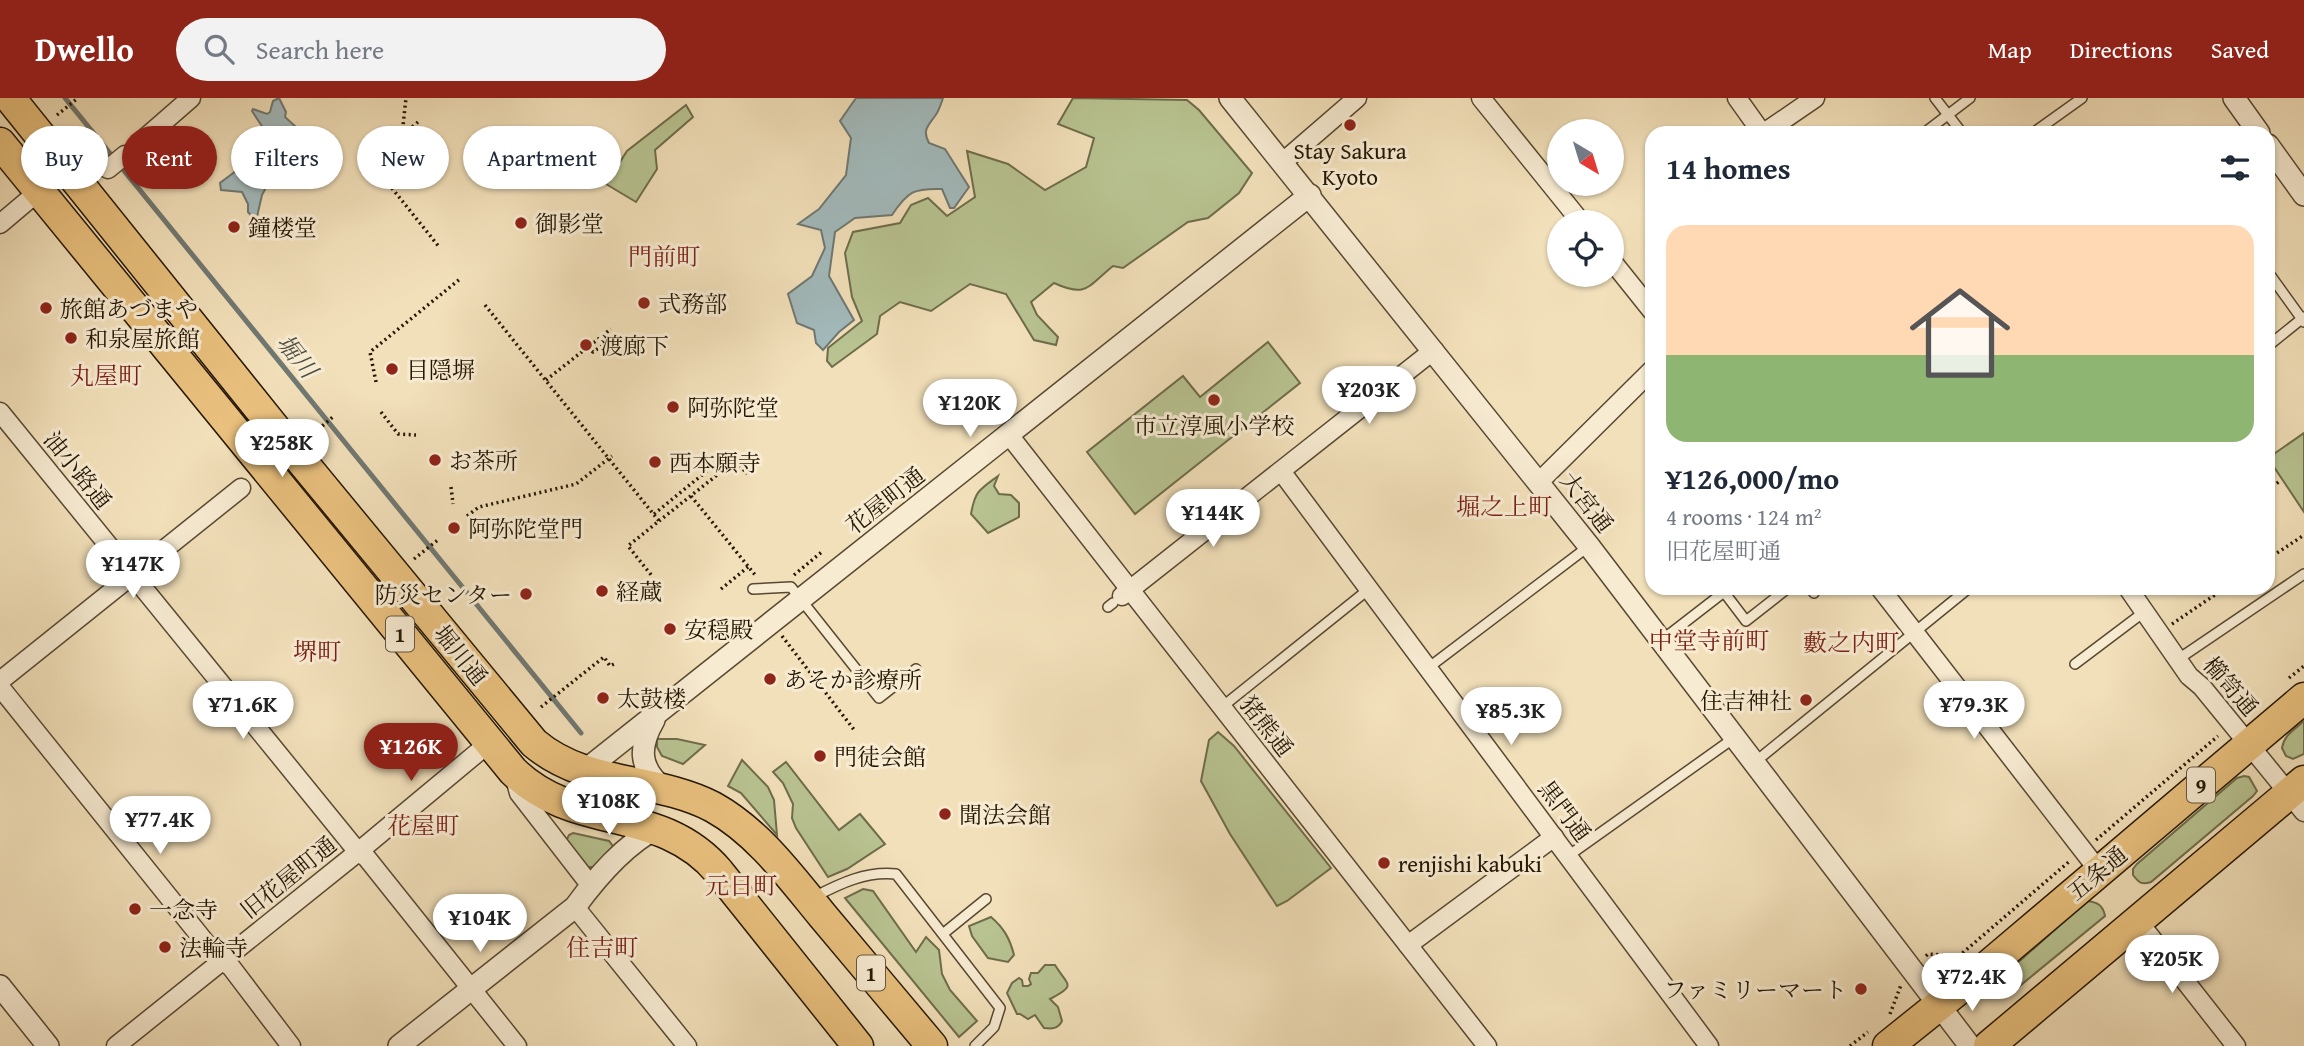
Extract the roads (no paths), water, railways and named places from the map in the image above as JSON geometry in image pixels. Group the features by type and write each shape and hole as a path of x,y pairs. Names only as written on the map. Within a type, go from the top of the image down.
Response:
{"highway":[{"name":"堀川通","path":"10,98 302,440 531,739 550,756 583,772 663,788 707,804 740,825 787,871 932,1046"},
{"name":"堀川通","path":"0,142 252,478 513,771 533,788 564,804 596,815 657,828 683,841 715,867 858,1046"},
{"name":"五条通","path":"1888,1046 1940,1006 2304,698"},
{"path":"1989,1046 2138,921 2299,795"}],"street":[{"path":"159,126 191,98"},
{"name":"大宮通","path":"1230,98 1589,546 1970,1046"},
{"path":"1283,162 1357,98"},
{"path":"1481,98 1571,210"},
{"path":"1737,98 1758,126"},
{"path":"1773,126 1815,98"},
{"path":"2234,98 2254,126"},
{"path":"2275,155 2304,195"},
{"path":"108,169 122,157"},
{"path":"0,225 39,191"},
{"name":"花屋町通","path":"583,772 1310,195"},
{"path":"1624,276 1645,302"},
{"path":"1118,599 1434,351"},
{"path":"1539,482 1645,377"},
{"name":"油小路通","path":"0,412 358,852 366,857 517,1046"},
{"name":"猪熊通","path":"1009,435 1118,599 1222,707 1487,1046"},
{"path":"0,681 302,440"},
{"name":"黒門通","path":"1281,471 1709,1046"},
{"path":"1885,595 2099,871"},
{"name":"櫛笥通","path":"2133,595 2177,660 2249,744 2299,795"},
{"path":"0,687 216,957 231,967 291,1046"},
{"name":"花屋町通","path":"657,715 647,732 642,749 649,774 663,788"},
{"name":"旧花屋町通","path":"116,1046 223,962 489,743"},
{"path":"513,771 519,793 591,886"},
{"path":"399,1046 575,907 591,886 631,845 657,828"},
{"path":"1408,945 1554,837"},
{"path":"575,907 687,1046"},
{"path":"2138,921 2234,1045"},
{"path":"0,986 48,1046"}],"lane":[{"path":"1936,98 1957,126"},
{"path":"1933,126 1970,98"},
{"path":"2043,126 2082,98"},
{"path":"2275,281 2303,319 2275,341"},
{"path":"1428,668 1589,546"},
{"path":"2275,594 2304,574"},
{"path":"753,589 791,587 878,698 916,669"},
{"path":"1222,707 1370,590"},
{"path":"1661,641 1720,595"},
{"path":"1726,595 1746,621 1779,595"},
{"path":"1755,762 1960,595"},
{"path":"2177,660 2273,595"},
{"path":"2075,664 2144,612"},
{"path":"1568,856 1736,737"},
{"path":"810,899 858,877 879,872 896,874 1000,1008 994,1027 975,1046"},
{"path":"944,933 986,899"}],"water":[{"path":"279,98 286,112 285,117 295,126 262,126 252,111 253,109 267,114 273,101"},
{"path":"856,98 943,98 938,112 927,128 927,139 929,143 945,149 969,187 954,208 950,208 942,189 918,190 907,196 892,215 855,218 835,232 829,276 854,320 823,350 816,343 814,330 797,323 788,294 812,276 825,248 821,230 798,224 819,209 846,175 851,138 840,121"},
{"path":"231,175 231,189 265,189 256,221 248,212 248,204 242,192 221,190 220,183"}],"waterway":[{"name":"堀川","path":"65,98 581,733"}],"place":[{"name":"Stay Sakura Kyoto","path":"1350,125"},
{"name":"御影堂","path":"521,223"},
{"name":"鐘楼堂","path":"234,227"},
{"name":"式務部","path":"644,303"},
{"name":"旅館あづまや","path":"46,308"},
{"name":"和泉屋旅館","path":"71,338"},
{"name":"渡廊下","path":"586,345"},
{"name":"目隠塀","path":"392,369"},
{"name":"市立淳風小学校","path":"1214,400"},
{"name":"阿弥陀堂","path":"673,407"},
{"name":"お茶所","path":"435,460"},
{"name":"西本願寺","path":"655,462"},
{"name":"阿弥陀堂門","path":"454,528"},
{"name":"経蔵","path":"602,591"},
{"name":"防災センター","path":"526,594"},
{"name":"安穏殿","path":"670,629"},
{"name":"あそか診療所","path":"770,679"},
{"name":"太鼓楼","path":"603,698"},
{"name":"住吉神社","path":"1806,700"},
{"name":"門徒会館","path":"820,756"},
{"name":"聞法会館","path":"945,814"},
{"name":"renjishi kabuki","path":"1384,863"},
{"name":"一念寺","path":"135,909"},
{"name":"法輪寺","path":"165,947"},
{"name":"ファミリーマート","path":"1861,989"}],"district":[{"name":"門前町","path":"664,256"},
{"name":"丸屋町","path":"106,375"},
{"name":"堀之上町","path":"1504,506"},
{"name":"中堂寺前町","path":"1709,640"},
{"name":"藪之内町","path":"1851,642"},
{"name":"堺町","path":"317,651"},
{"name":"花屋町","path":"423,825"},
{"name":"元日町","path":"741,885"},
{"name":"住吉町","path":"602,947"}]}
